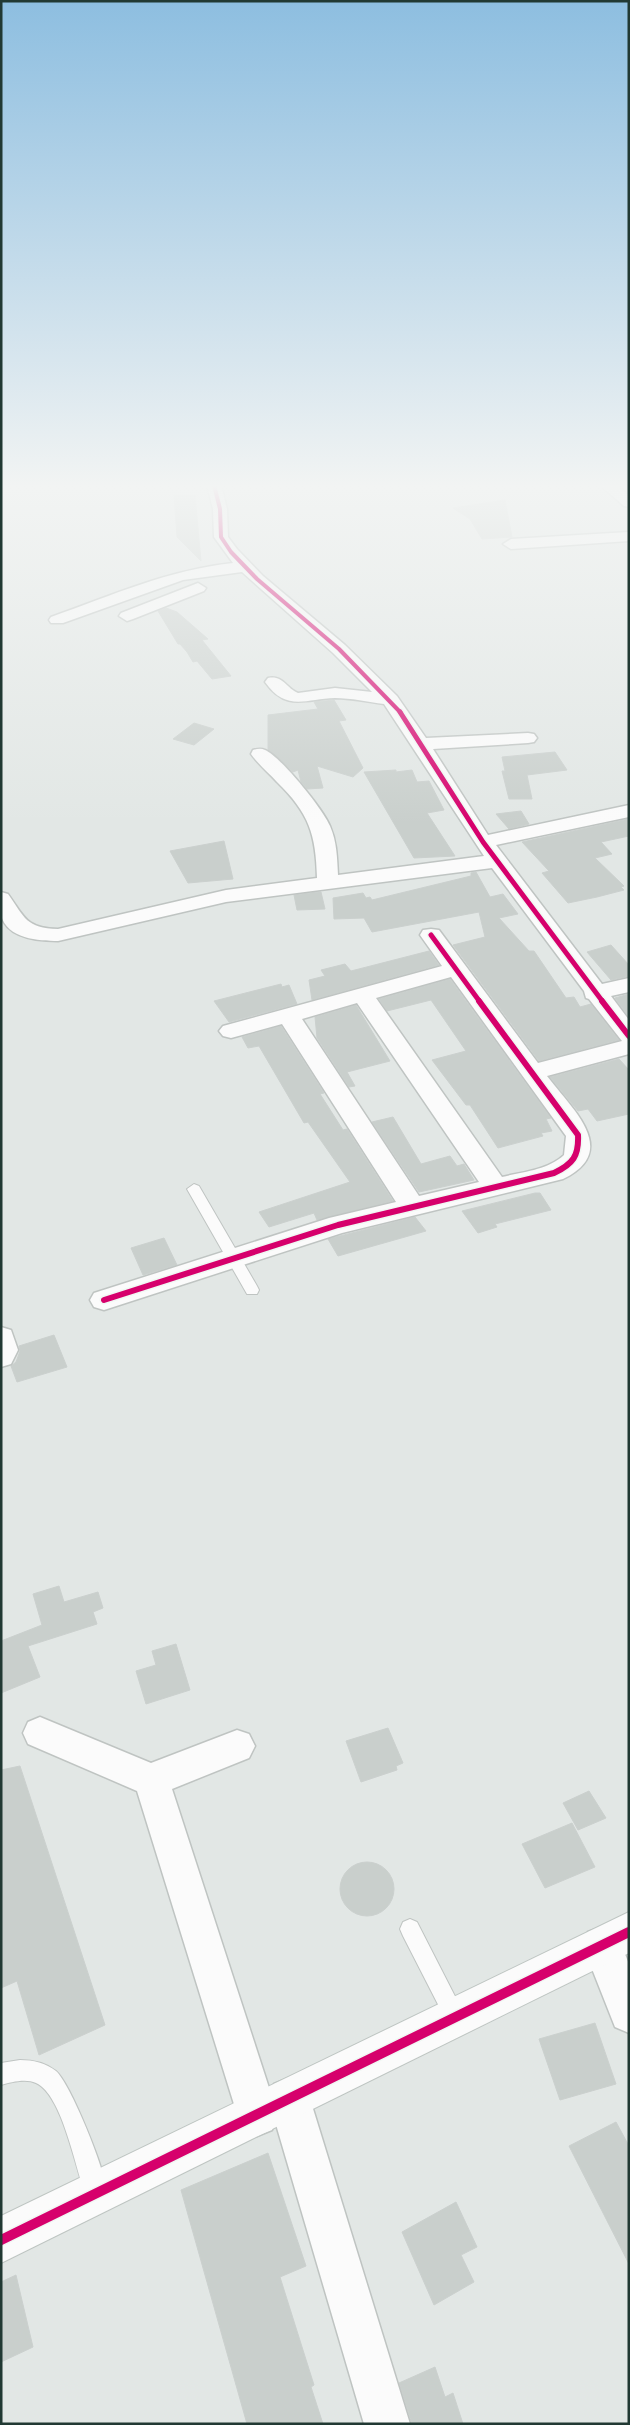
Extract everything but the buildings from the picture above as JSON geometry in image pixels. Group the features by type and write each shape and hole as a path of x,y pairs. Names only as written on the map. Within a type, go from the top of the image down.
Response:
{"street":[{"path":"57,620 118,598"},
{"path":"127,616 172,598"},
{"path":"279,598 339,649 391,700 496,861 594,993 629,1036"},
{"path":"274,682 288,695 297,698 336,693 391,700"},
{"path":"421,744 528,738"},
{"path":"260,754 287,782 319,823 325,838 328,883"},
{"path":"483,842 629,811"},
{"path":"1,898 15,922 24,931 38,935 58,935 226,896 496,861"},
{"path":"104,1300 338,1225 554,1173 572,1164 579,1154 578,1135 431,934"},
{"path":"231,1031 456,969"},
{"path":"594,993 629,985"},
{"path":"362,994 495,1186"},
{"path":"288,1015 413,1207"},
{"path":"533,1072 629,1048"},
{"path":"1,1338 4,1350 1,1356"},
{"path":"40,1734 151,1780 237,1746"},
{"path":"151,1780 273,2107 387,2424"},
{"path":"1,2240 615,1939 629,2013"}],"lane":[{"path":"194,1189 252,1290"},
{"path":"410,1929 456,2017"},
{"path":"1,2074 16,2070 41,2074 61,2094 77,2130 96,2194"}],"cycle path":[{"path":"279,598 339,649 397,707 483,842 629,1036"},
{"path":"104,1300 338,1225 554,1173 572,1163 577,1155 578,1135 431,935"},
{"path":"1,2240 629,1932"}]}
